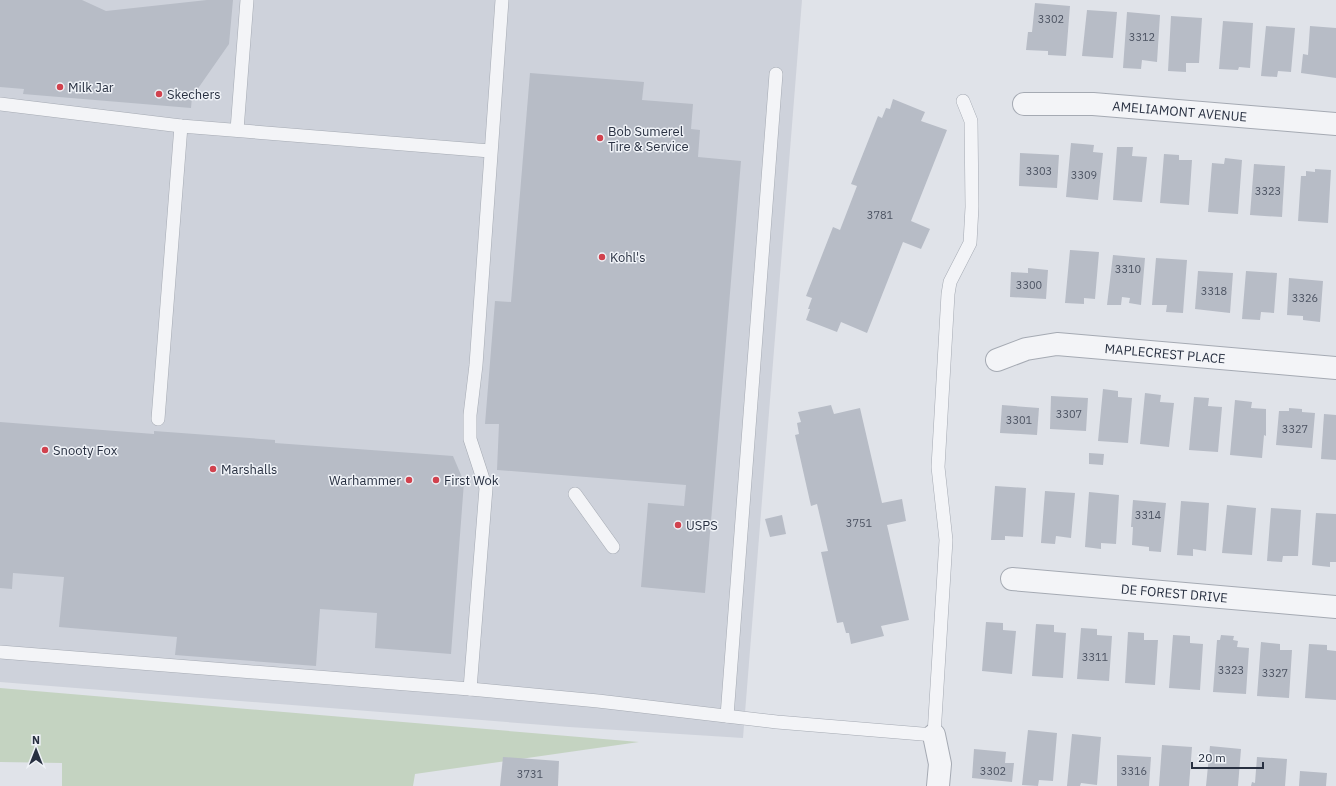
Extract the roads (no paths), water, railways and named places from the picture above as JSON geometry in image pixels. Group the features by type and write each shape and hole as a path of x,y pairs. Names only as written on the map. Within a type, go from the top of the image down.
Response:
{"street":[{"name":"AMELIAMONT AVENUE","path":"1024,104 1093,104 1336,124"},
{"name":"MAPLECREST PLACE","path":"997,360 1026,349 1057,344 1336,368"},
{"name":"DE FOREST DRIVE","path":"1012,579 1336,607"},
{"path":"934,735 940,764 938,786"}],"lane":[{"path":"237,130 248,0"},
{"path":"470,689 486,488 470,439 470,415 477,357 490,151 502,0"},
{"path":"727,716 776,74"},
{"path":"0,652 470,689 727,716 934,735 946,540 938,467 948,294 950,282 970,243 972,206 971,121 963,101"},
{"path":"0,104 181,126 490,151"},
{"path":"158,419 181,126"},
{"path":"574,494 613,547"}],"place":[{"name":"Milk Jar","path":"60,87"},
{"name":"Skechers","path":"159,94"},
{"name":"Bob Sumerel Tire & Service","path":"600,138"},
{"name":"Kohl's","path":"602,257"},
{"name":"Snooty Fox","path":"45,450"},
{"name":"Marshalls","path":"213,469"},
{"name":"Warhammer","path":"409,480"},
{"name":"First Wok","path":"436,480"},
{"name":"USPS","path":"678,525"}]}
